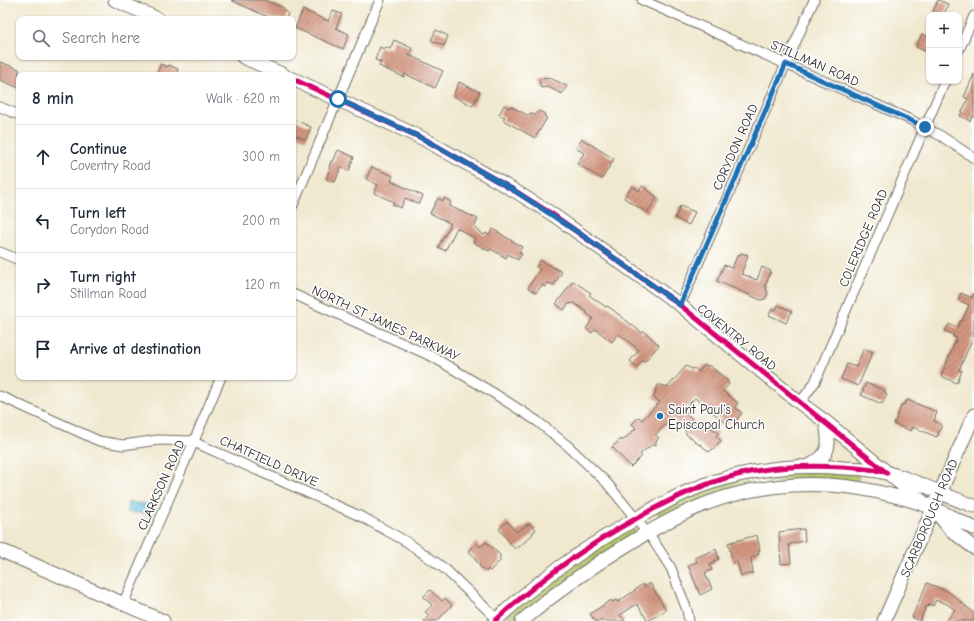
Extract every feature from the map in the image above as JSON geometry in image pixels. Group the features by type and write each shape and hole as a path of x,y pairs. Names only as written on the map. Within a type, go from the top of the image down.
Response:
{"main road":[{"path":"115,0 151,16"},
{"path":"250,60 277,72"},
{"name":"COVENTRY ROAD","path":"296,80 424,139 515,191 582,235 680,305 923,502 933,508 950,529 974,548"},
{"name":"SCARBOROUGH ROAD","path":"884,621 974,414"},
{"path":"809,466 821,459 827,451 829,440 826,422"},
{"path":"863,453 869,469 871,482 865,489"},
{"path":"497,620 529,591 568,561 603,537 665,502 689,491 737,475 784,467 809,466 869,469 887,473 974,506"},
{"path":"756,471 759,489"},
{"path":"522,621 582,574 648,532 709,503 736,494 759,489 813,484 865,489 933,508 974,528"},
{"path":"940,493 958,510 974,521"},
{"path":"0,550 163,621"}],"street":[{"path":"296,198 380,0"},
{"name":"STILLMAN ROAD","path":"642,0 925,127 974,158"},
{"name":"CORYDON ROAD","path":"680,305 814,0"},
{"path":"960,48 974,16"},
{"name":"COLERIDGE ROAD","path":"800,403 815,382 944,84"},
{"path":"0,107 16,114"},
{"path":"0,252 16,259"},
{"name":"NORTH ST JAMES PARKWAY","path":"296,295 433,357 537,421 568,446 606,482 648,532 671,568 687,610 689,621"},
{"name":"CLARKSON ROAD","path":"123,604 220,380"},
{"name":"CHATFIELD DRIVE","path":"0,396 99,441 123,445 158,440 194,441 362,517 407,542 445,569 497,620"}],"green space":[{"path":"811,470 859,475 857,484 768,483 764,479 767,474"},
{"path":"747,479 749,483 748,485 661,520 657,511 714,486"},
{"path":"632,527 635,533 519,618 512,621 508,617 509,614 574,562"}],"water":[{"path":"128,502 149,504 148,514 127,512"}],"building":[{"path":"231,0 264,0 284,8 283,10 288,13 287,16 266,16"},
{"path":"938,0 948,4 945,12 933,12"},
{"path":"303,10 328,21 333,11 342,14 336,28 349,34 343,49 296,28"},
{"path":"436,30 448,36 444,46 431,40"},
{"path":"922,34 926,36 926,52 916,47"},
{"path":"394,40 412,48 409,55 443,71 435,88 405,74 404,77 379,66 381,62 375,60 380,47 390,49"},
{"path":"0,62 19,69 19,72 16,72 16,87 0,80"},
{"path":"161,64 168,67 169,65 178,69 177,72 157,72"},
{"path":"974,74 974,117 972,117 970,121 960,116 968,99 964,97"},
{"path":"550,78 567,86 562,94 548,87 541,88 539,79"},
{"path":"459,82 480,92 473,106 453,96"},
{"path":"504,105 509,108 510,106 529,116 530,113 535,115 539,111 545,114 544,116 547,118 535,138 503,120 505,117 499,115"},
{"path":"296,120 311,127 306,140 296,135"},
{"path":"582,139 614,159 602,179 577,164 584,153 576,148"},
{"path":"338,150 354,157 349,171 341,167 335,182 326,179 331,161 333,162"},
{"path":"372,167 393,176 391,181 423,196 419,204 405,198 401,208 392,204 394,202 374,193 378,185 366,179"},
{"path":"632,186 639,191 642,186 657,197 647,213 624,198"},
{"path":"438,198 443,201 444,198 451,202 449,206 478,219 474,227 484,235 486,233 489,235 493,229 522,247 519,252 522,254 518,260 508,254 506,258 491,249 489,251 473,242 475,238 457,228 445,251 438,247 451,224 430,213"},
{"path":"680,206 695,212 689,225 675,218"},
{"path":"741,253 748,255 742,274 757,280 762,267 771,271 765,286 767,287 766,289 768,293 765,299 761,300 717,281 724,265 732,268 738,254 740,255"},
{"path":"540,260 562,272 554,285 548,283 545,287 542,285 536,293 528,288 540,269 536,267"},
{"path":"573,281 591,293 589,295 613,310 642,333 644,331 659,345 645,361 643,360 637,367 630,361 639,350 622,336 618,334 612,342 595,329 592,333 586,329 593,318 574,303 568,304 564,310 556,304"},
{"path":"974,292 974,335 959,370 962,371 957,383 941,376 957,338 945,331 949,324 957,328 969,305 958,300 961,293 972,298"},
{"path":"778,305 792,311 786,323 769,315 772,309 776,310"},
{"path":"864,348 873,352 858,386 841,379 847,364 856,367"},
{"name":"Saint Paul's Episcopal Church","path":"704,365 710,366 726,379 729,384 723,391 738,403 735,407 742,413 735,422 731,420 727,424 695,398 685,408 687,409 685,411 698,426 703,422 719,433 716,436 721,441 717,444 718,445 709,452 689,437 673,418 655,435 659,438 656,441 656,445 653,444 640,454 642,456 631,467 612,447 621,439 622,441 636,428 632,424 639,417 642,420 660,402 653,397 656,393 655,391 658,385 668,387 686,366 692,369 694,368 699,372"},
{"path":"866,383 886,391 885,393 887,394 882,404 861,395"},
{"path":"907,400 937,412 934,421 942,425 937,437 913,427 911,431 894,424 902,404 904,405"},
{"path":"507,521 516,532 530,523 536,530 519,547 515,549 499,529"},
{"path":"804,529 805,541 789,544 791,563 781,564 779,532"},
{"path":"757,535 760,550 758,551 759,554 751,558 753,573 741,576 737,562 733,563 728,543"},
{"path":"486,542 501,556 499,558 501,560 490,571 488,569 486,572 479,566 480,564 475,560 475,557 468,551 476,543 480,547"},
{"path":"716,549 719,559 710,565 712,570 705,573 712,589 700,595 688,565 697,562 695,558"},
{"path":"650,583 666,610 648,621 637,604 620,615 625,621 595,621 590,614 611,600 612,602 616,600 618,602 643,584 644,587"},
{"path":"927,583 949,592 974,613 974,621 946,621 955,610 947,604 936,600 933,606 929,604 928,607 926,606 920,621 912,617"},
{"path":"430,590 442,601 445,598 452,605 437,621 424,621 429,615 425,612 432,605 423,597"}],"cycle path":[{"path":"296,80 424,139 552,214 680,305 887,473"},
{"path":"495,621 545,578 599,540 649,511 711,483 750,472 803,466 830,466 885,472"}],"place":[{"name":"Saint Paul's Episcopal Church","path":"660,416"}],"route":[{"path":"338,99 424,139 515,191 552,214 680,305 786,64 925,127"}]}
